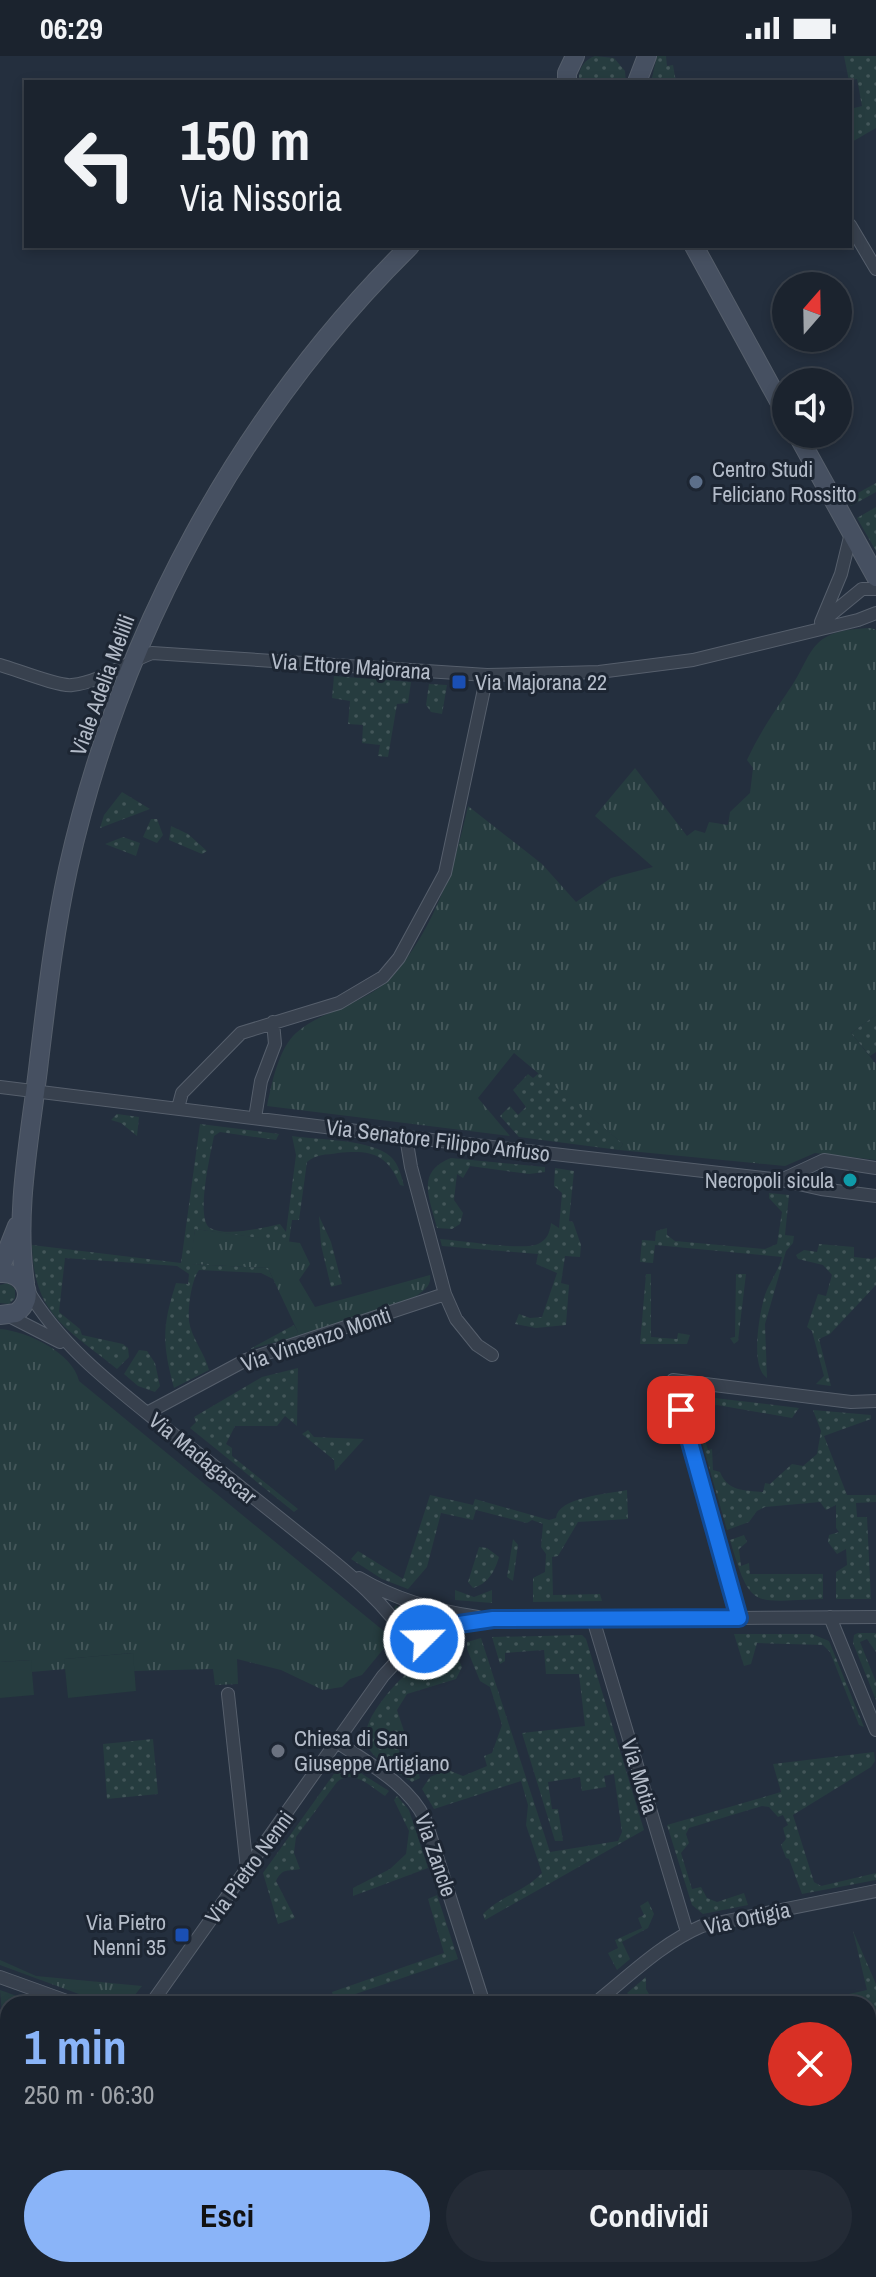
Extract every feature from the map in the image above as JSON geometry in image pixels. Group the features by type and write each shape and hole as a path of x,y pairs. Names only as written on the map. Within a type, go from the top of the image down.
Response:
{"street":[{"path":"629,56 637,80"},
{"path":"637,80 647,56"},
{"path":"852,228 876,269"},
{"name":"Viale Adelia Melilli","path":"21,1216 52,955 69,868 92,780 132,660 181,558 245,452 313,355 408,248"},
{"path":"695,248 772,388"},
{"path":"805,448 876,577"},
{"path":"821,622 841,574 851,533"},
{"path":"807,632 862,589 876,589"},
{"path":"858,620 876,613"},
{"path":"858,620 876,623"},
{"name":"Via Ettore Majorana","path":"0,665 69,686 113,672 132,660 152,653 487,675 599,672 651,668 858,620"},
{"path":"178,1108 182,1093 241,1033 320,1010 363,991 383,977 407,946 445,873 451,855 487,675"},
{"path":"255,1118 261,1081 275,1044 273,1022"},
{"name":"Via Senatore Filippo Anfuso","path":"0,1087 781,1180 876,1196"},
{"path":"406,1137 445,1294 456,1319 477,1345 492,1355"},
{"path":"781,1180 824,1160 876,1168"},
{"path":"21,1216 0,1271 16,1275 45,1318 70,1347"},
{"path":"3,1316 22,1309 27,1297 21,1216"},
{"name":"Via Vincenzo Monti","path":"147,1413 246,1360 445,1294"},
{"path":"3,1316 70,1347"},
{"name":"Via Madagascar","path":"70,1347 147,1413 338,1565"},
{"path":"739,1618 673,1380 851,1402 876,1401"},
{"path":"338,1565 425,1615 429,1630 419,1643 338,1565"},
{"path":"391,1595 458,1614 493,1619"},
{"path":"830,1617 876,1730"},
{"name":"Via Pietro Nenni","path":"157,1996 383,1676 419,1643 459,1624 493,1619 876,1617"},
{"name":"Via Motia","path":"593,1619 687,1932"},
{"path":"228,1694 247,1869"},
{"name":"Via Zancle","path":"337,1742 403,1788 417,1802 481,1996"},
{"name":"Via Ortigia","path":"604,1996 687,1932 702,1926 876,1891"},
{"path":"0,1977 53,1996"}],"green space":[{"path":"595,56 614,58 625,71 626,80 579,80 579,73 587,60"},
{"path":"657,56 666,56 667,66 673,65 676,80 651,80"},
{"path":"844,56 876,56 876,128 852,142 852,108 862,106 857,79 849,80"},
{"path":"876,483 876,492 851,506 847,499"},
{"path":"876,507 876,551 857,518"},
{"path":"871,628 876,630 876,1015 851,1033 876,1064 876,1160 815,1153 785,1166 619,1150 623,1144 514,1053 478,1098 510,1136 267,1106 280,1058 296,1033 314,1020 380,987 409,955 442,894 468,806 542,864 576,902 611,878 653,867 595,816 635,768 687,836 695,830 705,833 709,822 728,825 730,812 750,793 753,768 747,760 814,647 834,634"},
{"path":"334,676 411,682 408,703 397,704 388,757 378,756 380,745 362,743 363,725 348,724 350,701 332,698"},
{"path":"429,684 447,685 442,714 431,712 426,705"},
{"path":"122,792 150,809 100,828 104,815"},
{"path":"151,819 157,819 163,835 157,843 143,837"},
{"path":"171,826 188,834 207,851 202,854 169,840"},
{"path":"123,837 140,843 136,856 105,844"},
{"path":"876,1015 876,1052 870,1056 851,1033"},
{"path":"539,1073 623,1144 619,1150 519,1137 500,1116 510,1106 518,1115 526,1107 513,1090 528,1074 533,1078"},
{"path":"117,1114 139,1117 137,1136 121,1123 111,1120"},
{"path":"200,1124 279,1134 276,1140 220,1132 214,1136 205,1185 204,1212 210,1228 217,1231 245,1231 280,1224 286,1232 296,1155 292,1136 344,1141 382,1151 396,1163 404,1186 400,1185 383,1160 368,1153 321,1155 307,1162 299,1220 292,1220 289,1242 195,1229 191,1264 268,1268 273,1279 261,1273 199,1270 191,1295 189,1321 209,1370 174,1388 167,1359 166,1324 176,1283 188,1284 189,1274 177,1266 65,1258 59,1312 80,1329 82,1335 123,1344 128,1348 129,1357 117,1369 69,1330 47,1305 34,1269 32,1245 181,1263"},
{"path":"451,1158 545,1167 545,1172 529,1174 470,1166 463,1178 457,1174 454,1200 463,1213 460,1224 452,1229 437,1228 429,1197 429,1179 440,1164"},
{"path":"555,1168 574,1171 569,1221 573,1222 581,1245 580,1257 565,1256 561,1283 569,1285 566,1325 536,1328 515,1324 519,1314 530,1318 542,1317 557,1273 536,1264 538,1254 442,1246 440,1239 519,1246 538,1244 548,1235 551,1223 559,1228 562,1193 554,1186"},
{"path":"769,1193 789,1195 785,1235 794,1236 793,1243 786,1251 765,1324 767,1378 759,1364 758,1329 764,1298 782,1257 655,1245 653,1263 640,1262 642,1240 655,1241 656,1231 667,1228 667,1235 675,1241 765,1249 777,1244 782,1212 769,1198"},
{"path":"319,1216 331,1242 342,1284 331,1287 321,1245"},
{"path":"195,1229 300,1243 310,1264 299,1280 315,1307 430,1275 430,1282 415,1297 295,1337 298,1332 268,1268 190,1264"},
{"path":"819,1244 854,1247 854,1257 876,1257 876,1285 830,1334 819,1339 831,1386 816,1384 824,1376 812,1331 807,1327 818,1294 826,1296 832,1275 823,1265 798,1259 796,1255 804,1250 817,1252"},
{"path":"646,1274 651,1274 651,1337 677,1339 678,1333 690,1335 687,1344 640,1344"},
{"path":"736,1274 746,1274 738,1341 734,1344 730,1338 735,1337"},
{"path":"8,1283 15,1289 15,1298 9,1304 0,1303 0,1285"},
{"path":"294,1325 298,1332 295,1337 250,1349"},
{"path":"0,1329 23,1334 58,1353 68,1361 79,1381 391,1637 362,1675 350,1679 342,1687 323,1690 281,1670 237,1659 238,1684 215,1685 213,1669 134,1671 132,1653 65,1659 66,1669 31,1672 30,1660 0,1662"},
{"path":"139,1350 147,1351 155,1363 160,1386 155,1392 138,1386 124,1374"},
{"path":"298,1368 297,1426 285,1416 277,1426 235,1426 226,1444 232,1448 232,1456 298,1509 294,1512 190,1428 196,1422 194,1417 262,1377"},
{"path":"706,1397 799,1408 792,1418 711,1406 705,1434 708,1450 712,1449 713,1470 720,1472 732,1487 749,1491 763,1492 765,1483 770,1484 792,1464 803,1466 817,1454 821,1431 813,1410 871,1415 871,1419 824,1436 847,1495 876,1495 876,1502 856,1503 857,1517 867,1517 871,1599 836,1599 836,1572 847,1565 846,1549 837,1554 828,1542 829,1535 839,1532 836,1528 836,1505 826,1510 820,1502 765,1507 757,1511 749,1522 727,1530 693,1411 697,1401"},
{"path":"308,1430 314,1437 364,1439 335,1471 334,1460 302,1434"},
{"path":"627,1490 628,1519 578,1522 558,1556 552,1557 553,1595 600,1594 602,1601 533,1602 533,1578 545,1572 546,1554 541,1547 543,1524 476,1510 473,1520 441,1513 427,1567 408,1589 382,1579 351,1559 358,1551 403,1579 430,1495 473,1505 475,1499 549,1520 556,1518 565,1505 574,1501"},
{"path":"744,1535 747,1542 739,1549 741,1566 749,1563 750,1574 823,1574 823,1599 768,1600 750,1591 730,1540"},
{"path":"513,1539 518,1545 513,1581 507,1577"},
{"path":"479,1547 487,1548 499,1557 490,1576 473,1588 468,1582"},
{"path":"455,1590 474,1597 492,1590 492,1603 455,1600"},
{"path":"396,1605 418,1619 420,1628 412,1628 394,1608"},
{"path":"876,1633 876,1652 867,1639 860,1642 876,1682 876,1700 853,1643 854,1635"},
{"path":"734,1634 812,1634 829,1641 864,1727 859,1725 830,1652 823,1645 757,1643 751,1664 744,1666"},
{"path":"582,1635 586,1639 644,1830 485,1920 483,1914 490,1908 542,1873 526,1825 528,1805 521,1781 434,1809 422,1789 430,1777 448,1770 463,1776 487,1766 484,1756 492,1753 502,1725 490,1687 480,1681 467,1642 481,1638 550,1852 618,1841 622,1832 614,1774 604,1776 606,1787 582,1791 580,1777 548,1782 552,1809 558,1809 563,1841 555,1841 522,1733 585,1726 579,1674 546,1674 544,1650 505,1653 505,1661 500,1664 492,1637"},
{"path":"452,1646 462,1667 456,1679 407,1694 397,1710 406,1737 393,1730 401,1757 416,1766 420,1778 412,1782 373,1754 366,1742 366,1732 377,1708 406,1674 427,1657"},
{"path":"133,1653 136,1691 68,1698 64,1659"},
{"path":"31,1660 34,1695 0,1698 0,1662"},
{"path":"153,1739 158,1794 107,1799 103,1744"},
{"path":"874,1752 875,1761 871,1767 793,1815 814,1882 821,1886 876,1873 876,1880 802,1894 781,1845 786,1839 783,1828 788,1825 783,1815 778,1817 769,1807 762,1806 689,1828 686,1834 689,1843 681,1853 692,1889 701,1887 707,1898 717,1902 744,1893 748,1905 703,1914 692,1905 667,1825 781,1792 773,1764"},
{"path":"348,1765 389,1791 385,1796 356,1778 343,1778 337,1782 296,1837 294,1853 300,1869 284,1872 276,1881 295,1918 278,1924 263,1873 336,1771"},
{"path":"397,1796 409,1810 428,1868 353,1896 353,1888 390,1869 406,1854 409,1831 394,1800"},
{"path":"437,1895 458,1959 350,1996 333,1996 332,1992 444,1953 428,1899"},
{"path":"648,1901 654,1914 648,1928 622,1942 630,1959 617,1970 608,1953 618,1948 615,1940 642,1928 638,1918 644,1915 640,1906"},
{"path":"853,1931 876,1984 876,1996 840,1996 867,1990"},
{"path":"0,1960 36,1976 142,1986 134,1996 84,1996 0,1965"},
{"path":"646,1977 646,1989 650,1996 631,1996 627,1993"},
{"path":"0,1990 17,1996 1,1996"}],"place":[{"name":"Centro Studi Feliciano Rossitto","path":"696,482"},
{"name":"Via Majorana 22","path":"459,682"},
{"name":"Necropoli sicula","path":"850,1180"},
{"name":"Chiesa di San Giuseppe Artigiano","path":"278,1751"},
{"name":"Via Pietro Nenni 35","path":"182,1935"}],"route":[{"path":"424,1639 475,1620 522,1617 739,1618 681,1410"}]}
